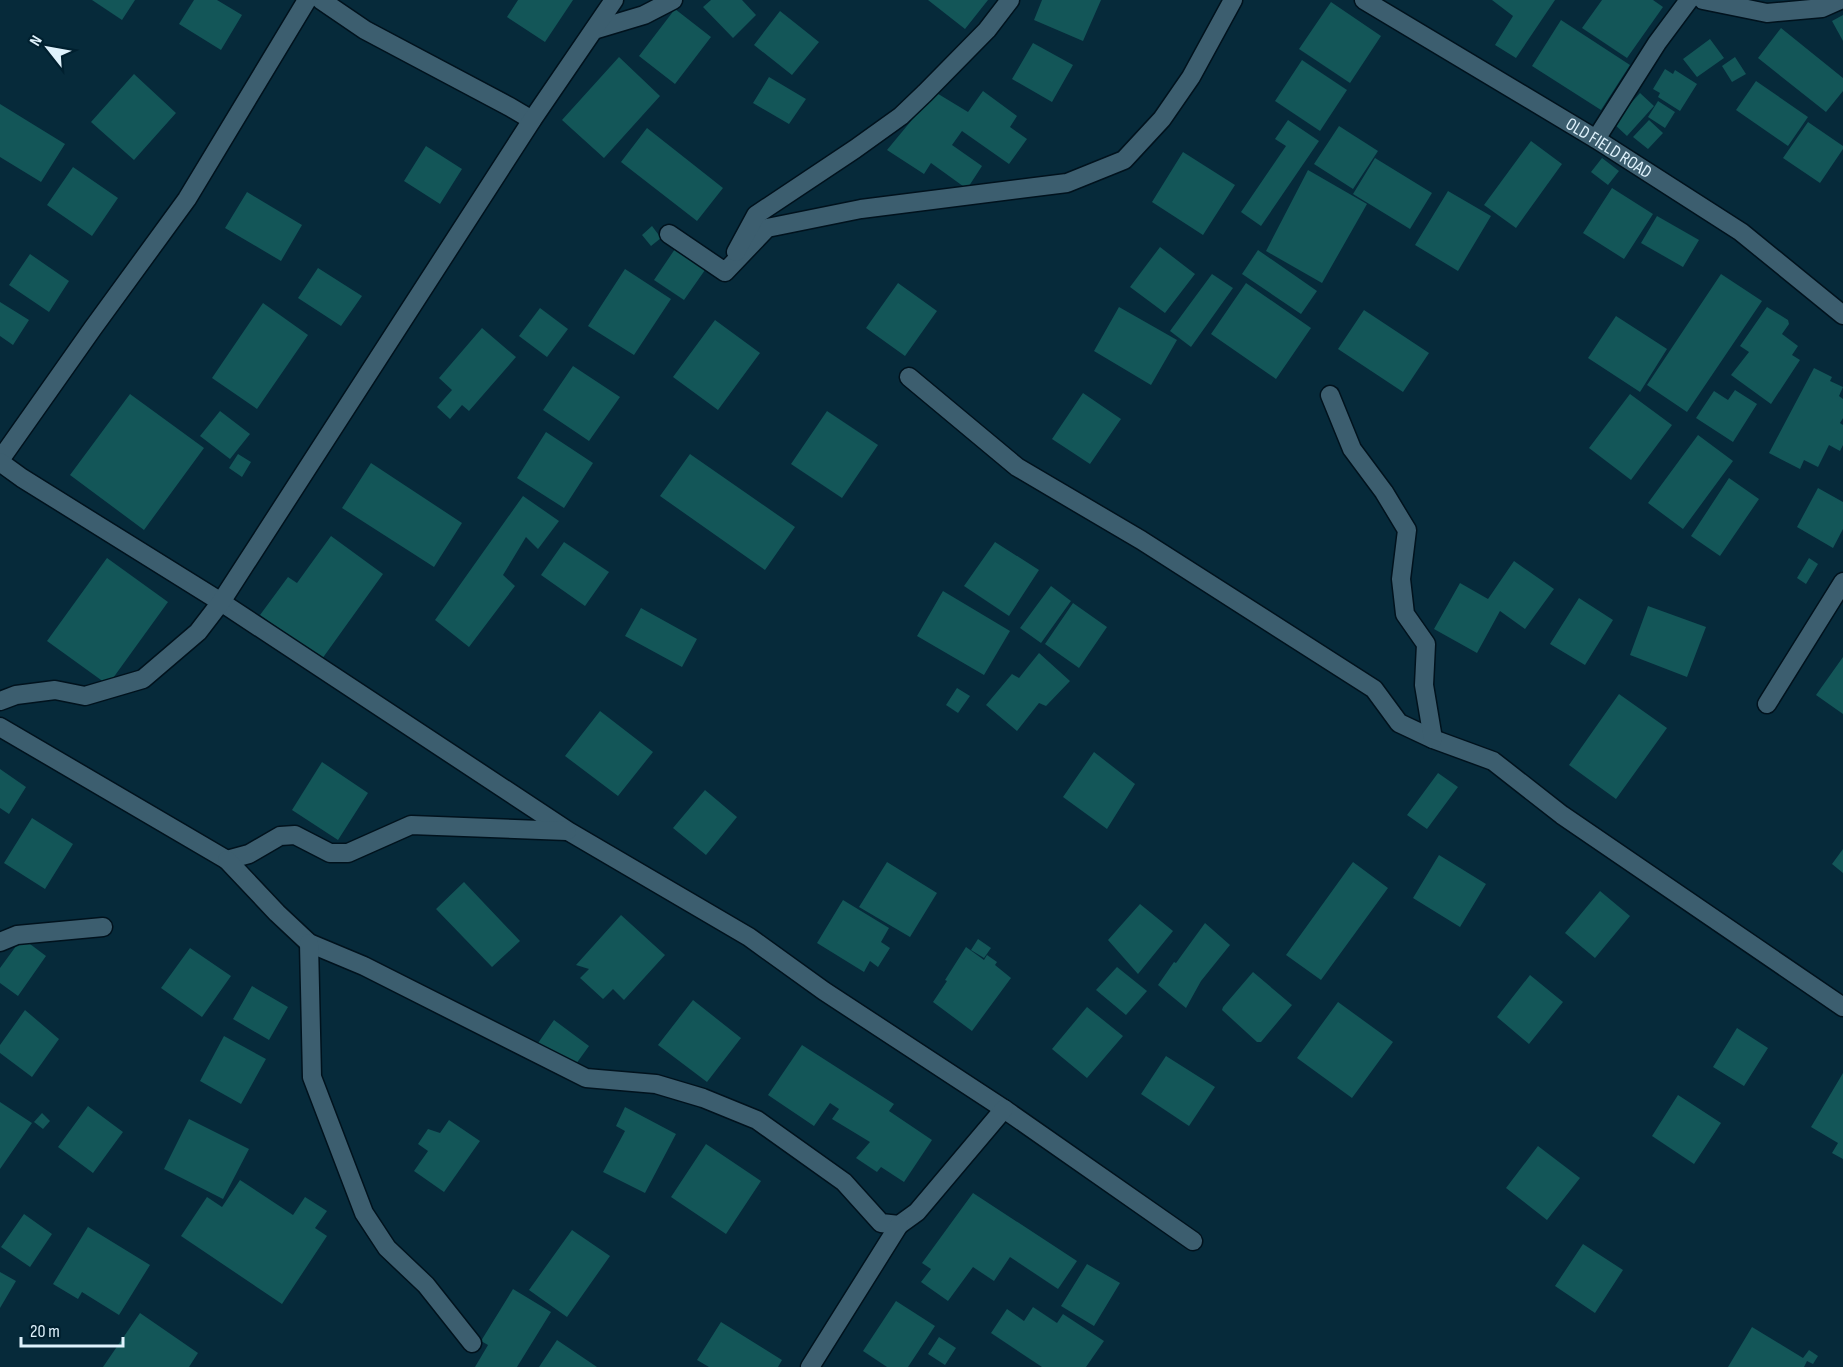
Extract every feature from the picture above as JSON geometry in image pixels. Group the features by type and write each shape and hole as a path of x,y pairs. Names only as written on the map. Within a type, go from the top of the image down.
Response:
{"street":[{"path":"307,0 187,199 0,461 220,602 568,831 749,938 824,991 1004,1108 1193,1241"},
{"path":"321,0 365,30 532,120"},
{"path":"0,701 16,695 55,690 85,696 143,679 198,632 220,602 532,120 614,0"},
{"path":"594,30 644,15 673,0"},
{"path":"725,272 756,215 901,116 987,30 1010,0"},
{"path":"725,272 767,228 861,209 1067,183 1124,160 1162,119 1191,77 1233,0"},
{"name":"OLD FIELD ROAD","path":"1364,0 1596,139 1741,232 1843,315"},
{"path":"1596,139 1657,43 1689,0"},
{"path":"1703,0 1767,13 1822,8 1840,0"},
{"path":"669,234 725,272"},
{"path":"909,377 1017,467 1150,546 1374,689 1399,723 1493,761 1562,814 1843,1007"},
{"path":"1330,395 1352,449 1384,492 1407,531 1401,579 1405,614 1425,644 1424,685 1434,739"},
{"path":"1767,704 1843,582"},
{"path":"0,727 227,860 309,943 364,966 586,1078 656,1084 703,1098 757,1120 844,1182 881,1223 899,1225"},
{"path":"227,860 249,854 280,836 295,836 330,853 348,853 411,825 568,831"},
{"path":"0,942 17,935 103,927"},
{"path":"309,943 312,1077 364,1213 387,1248 426,1285 472,1344"},
{"path":"810,1367 899,1225 917,1212 1004,1108"}],"building":[{"path":"92,0 135,0 122,20"},
{"path":"194,0 217,0 242,15 221,50 179,24"},
{"path":"518,0 573,0 545,42 507,17"},
{"path":"711,0 742,0 756,15 733,38 703,7"},
{"path":"928,0 988,0 965,29"},
{"path":"1042,0 1101,0 1083,41 1034,20"},
{"path":"1492,0 1555,0 1516,58 1495,45 1513,16"},
{"path":"1602,0 1653,0 1663,7 1627,58 1582,28"},
{"path":"1331,2 1381,36 1350,83 1299,49"},
{"path":"675,9 711,37 675,84 639,56"},
{"path":"780,11 819,42 792,75 754,45"},
{"path":"1843,15 1843,41 1832,21"},
{"path":"1561,20 1630,65 1601,110 1532,66"},
{"path":"1781,28 1843,78 1843,91 1826,112 1758,58"},
{"path":"1710,39 1724,58 1697,77 1683,59"},
{"path":"1033,43 1073,65 1052,102 1012,79"},
{"path":"619,57 660,96 604,158 562,120"},
{"path":"1735,57 1746,74 1732,82 1722,66"},
{"path":"1302,60 1347,90 1320,131 1275,101"},
{"path":"1665,69 1673,74 1675,70 1697,84 1680,111 1658,97 1660,93 1653,89"},
{"path":"134,74 176,113 134,160 91,122"},
{"path":"769,77 806,99 789,124 753,103"},
{"path":"1756,81 1808,117 1788,146 1736,110"},
{"path":"983,91 1017,116 1010,127 1027,139 1009,164 962,131 952,145 982,166 967,189 931,163 924,174 887,150 935,92 968,112"},
{"path":"1640,93 1654,106 1627,136 1613,123"},
{"path":"1658,101 1675,112 1665,128 1648,117"},
{"path":"0,104 65,144 41,182 0,157"},
{"path":"1288,120 1319,141 1261,226 1241,212 1286,146 1275,139"},
{"path":"1649,120 1663,133 1648,149 1633,137"},
{"path":"1808,122 1843,146 1820,183 1783,158"},
{"path":"1339,126 1378,151 1353,189 1314,164"},
{"path":"647,128 723,188 697,221 621,162"},
{"path":"1531,141 1562,164 1516,228 1484,205"},
{"path":"426,146 462,169 440,204 404,181"},
{"path":"1183,152 1235,185 1203,235 1152,202"},
{"path":"1375,158 1432,193 1410,229 1353,194"},
{"path":"1602,158 1619,171 1608,185 1591,172"},
{"path":"73,167 118,198 92,236 47,205"},
{"path":"1308,170 1367,204 1322,283 1266,251"},
{"path":"1612,188 1653,214 1624,259 1583,233"},
{"path":"1448,191 1491,216 1458,271 1415,245"},
{"path":"247,192 302,225 281,261 225,228"},
{"path":"1657,216 1699,240 1683,267 1641,243"},
{"path":"652,226 661,238 651,246 642,235"},
{"path":"1160,247 1195,274 1165,313 1130,287"},
{"path":"675,249 705,270 684,300 654,280"},
{"path":"1258,250 1317,291 1301,314 1242,274"},
{"path":"30,254 69,281 49,312 9,285"},
{"path":"318,268 362,296 341,326 298,298"},
{"path":"625,269 671,299 634,355 588,326"},
{"path":"1212,274 1233,288 1191,347 1170,331"},
{"path":"1721,274 1762,301 1687,412 1647,385"},
{"path":"898,283 937,311 905,356 866,328"},
{"path":"1246,283 1311,328 1276,379 1211,334"},
{"path":"0,302 29,320 13,345 0,336"},
{"path":"263,303 308,335 257,409 212,378"},
{"path":"1119,307 1177,340 1151,385 1094,351"},
{"path":"1767,307 1788,320 1789,324 1782,334 1798,346 1792,355 1800,360 1771,404 1731,375 1749,352 1740,346"},
{"path":"540,308 568,329 547,357 519,336"},
{"path":"1364,310 1429,353 1403,392 1338,349"},
{"path":"1616,316 1667,349 1640,392 1588,358"},
{"path":"715,320 760,353 718,410 673,377"},
{"path":"482,328 516,357 469,411 462,405 450,419 437,407 452,390 439,378"},
{"path":"573,366 620,397 589,441 543,410"},
{"path":"1814,368 1832,377 1830,381 1843,387 1839,396 1843,399 1843,418 1840,423 1843,425 1843,445 1840,451 1829,445 1818,467 1804,460 1800,469 1769,453"},
{"path":"1735,390 1757,404 1733,442 1696,418 1714,391 1728,400"},
{"path":"1083,393 1121,419 1090,464 1052,439"},
{"path":"130,394 204,448 144,530 70,475"},
{"path":"1630,394 1672,425 1631,480 1589,448"},
{"path":"220,411 250,434 230,459 200,436"},
{"path":"827,411 878,445 842,498 791,464"},
{"path":"546,432 593,463 564,508 517,478"},
{"path":"1698,435 1733,461 1683,529 1648,503"},
{"path":"238,454 251,462 242,477 229,468"},
{"path":"690,454 795,527 765,570 660,496"},
{"path":"371,463 462,523 434,567 342,508"},
{"path":"1729,478 1759,499 1720,556 1691,536"},
{"path":"1818,488 1843,502 1843,529 1833,548 1797,527"},
{"path":"523,496 559,521 538,549 526,537 503,575 515,586 469,647 435,620"},
{"path":"331,536 383,574 322,659 260,615 288,577 297,583"},
{"path":"564,542 609,572 585,606 541,575"},
{"path":"995,542 1039,570 1009,616 964,586"},
{"path":"107,558 168,602 108,685 47,641"},
{"path":"1809,558 1818,564 1806,584 1797,578"},
{"path":"1514,561 1554,589 1525,629 1500,611 1477,653 1434,629 1460,583 1488,599"},
{"path":"1051,586 1071,601 1041,643 1020,628"},
{"path":"943,591 1010,631 984,675 917,636"},
{"path":"1579,598 1613,620 1585,665 1550,644"},
{"path":"1073,603 1107,627 1079,668 1045,644"},
{"path":"1648,606 1706,627 1687,677 1630,655"},
{"path":"641,608 697,639 682,667 625,636"},
{"path":"1039,653 1070,681 1046,706 1039,703 1017,731 986,705 1012,674 1019,678"},
{"path":"1843,657 1843,714 1816,695"},
{"path":"957,688 970,696 958,713 946,705"},
{"path":"1619,694 1667,728 1616,799 1569,765"},
{"path":"600,711 653,752 618,796 565,756"},
{"path":"1094,752 1135,784 1107,829 1063,797"},
{"path":"322,762 368,793 338,840 292,810"},
{"path":"0,769 26,787 9,814 0,808"},
{"path":"1438,773 1458,787 1427,829 1407,815"},
{"path":"705,790 737,817 706,855 673,828"},
{"path":"32,818 73,844 45,889 4,863"},
{"path":"1843,849 1843,873 1832,864"},
{"path":"1439,855 1486,884 1460,927 1413,898"},
{"path":"887,862 937,893 910,937 859,907"},
{"path":"1353,862 1388,888 1321,980 1286,955"},
{"path":"464,882 520,941 492,967 436,909"},
{"path":"1600,891 1630,916 1595,958 1565,933"},
{"path":"843,900 889,928 881,942 890,948 878,967 870,961 864,972 817,943"},
{"path":"1140,904 1173,931 1138,974 1108,940"},
{"path":"621,915 665,955 624,1000 613,989 603,999 580,978 589,969 576,965"},
{"path":"1205,923 1230,945 1201,981 1186,1008 1158,985"},
{"path":"22,938 46,956 18,996 0,983 0,968"},
{"path":"978,939 991,948 984,958 971,950"},
{"path":"966,947 984,960 987,955 997,962 995,965 1011,978 972,1031 933,1002"},
{"path":"190,948 231,976 202,1017 161,988"},
{"path":"1117,967 1147,991 1126,1015 1096,990"},
{"path":"1253,972 1292,1005 1261,1042 1257,1042 1222,1010"},
{"path":"1530,975 1563,1002 1529,1044 1497,1017"},
{"path":"252,986 288,1007 269,1040 233,1019"},
{"path":"693,1000 741,1038 707,1082 658,1045"},
{"path":"1338,1002 1393,1042 1352,1098 1297,1058"},
{"path":"1087,1007 1123,1036 1087,1078 1052,1049"},
{"path":"25,1010 59,1039 32,1077 0,1053 0,1045"},
{"path":"554,1020 589,1046 576,1064 536,1046"},
{"path":"1737,1028 1768,1048 1744,1086 1713,1067"},
{"path":"224,1036 266,1059 241,1104 200,1081"},
{"path":"802,1045 894,1104 889,1111 932,1140 904,1182 881,1167 877,1172 856,1158 870,1142 832,1119 839,1109 830,1103 814,1126 768,1095"},
{"path":"1166,1056 1215,1087 1189,1126 1141,1094"},
{"path":"1843,1073 1843,1159 1832,1153 1838,1143 1811,1127"},
{"path":"1678,1095 1721,1123 1694,1164 1652,1136"},
{"path":"0,1102 32,1123 0,1169"},
{"path":"88,1106 123,1132 93,1173 58,1147"},
{"path":"625,1107 676,1134 645,1193 603,1172 625,1131 616,1126"},
{"path":"42,1113 50,1121 43,1129 34,1122"},
{"path":"189,1119 249,1149 223,1199 164,1169"},
{"path":"449,1120 480,1141 444,1192 414,1171 428,1151 418,1144 428,1129 440,1133"},
{"path":"706,1144 761,1181 726,1234 671,1197"},
{"path":"1538,1146 1580,1178 1547,1220 1506,1188"},
{"path":"240,1180 293,1215 305,1197 327,1211 315,1228 327,1236 282,1304 181,1236 207,1197 222,1207"},
{"path":"973,1193 1077,1261 1058,1289 1010,1257 994,1281 973,1267 948,1301 921,1282 931,1269 922,1263"},
{"path":"24,1214 52,1234 30,1267 1,1247"},
{"path":"88,1227 150,1265 119,1315 82,1292 78,1299 53,1284"},
{"path":"572,1230 610,1256 567,1317 529,1290"},
{"path":"1583,1244 1623,1270 1595,1313 1555,1286"},
{"path":"1087,1264 1120,1283 1094,1326 1061,1306"},
{"path":"0,1272 16,1281 0,1308"},
{"path":"513,1289 551,1312 517,1367 475,1367 488,1345 481,1341"},
{"path":"896,1301 935,1326 908,1367 887,1367 863,1351"},
{"path":"1033,1307 1057,1323 1063,1314 1104,1341 1086,1367 1042,1367 991,1333 1007,1309 1024,1321"},
{"path":"140,1313 198,1353 189,1367 103,1367"},
{"path":"721,1322 782,1360 778,1367 709,1367 697,1360"},
{"path":"1752,1327 1803,1358 1809,1350 1818,1356 1813,1364 1807,1361 1804,1367 1728,1367"},
{"path":"939,1337 956,1348 945,1365 928,1354"},
{"path":"557,1340 597,1367 539,1367"}]}
